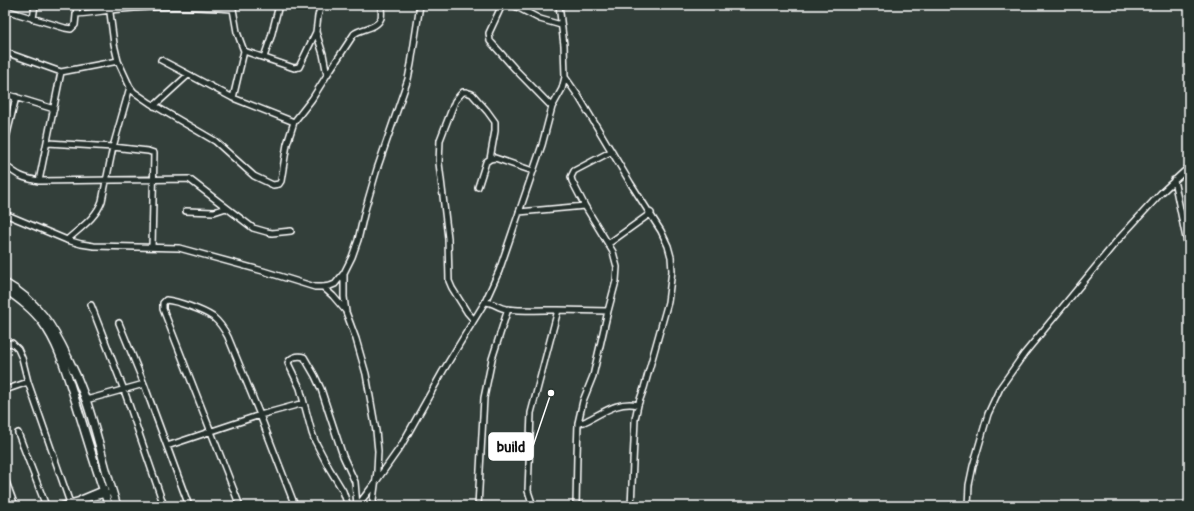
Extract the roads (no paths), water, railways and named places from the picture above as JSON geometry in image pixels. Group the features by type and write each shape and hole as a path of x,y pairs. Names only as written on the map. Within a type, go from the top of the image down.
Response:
{"street":[{"path":"33,19 35,5"},
{"path":"5,10 65,28 71,28 75,25 78,5"},
{"path":"264,57 279,5"},
{"path":"244,50 294,68 300,67 316,32 318,16 322,5"},
{"path":"109,8 118,61 130,87 141,98 215,141 254,176 273,185 279,184 281,181 287,144 294,122 312,99 354,34 359,30 375,25 381,18 381,5"},
{"path":"5,214 67,240 81,244 94,246 168,247 189,250 315,287 330,286 334,284 344,273 355,249 377,169 408,79 412,64 420,5"},
{"path":"502,5 489,33 490,41 552,107"},
{"path":"513,5 540,19 561,25"},
{"path":"358,506 402,446 437,382 485,302 500,271 542,145 552,107 562,88 565,77 564,45 559,5"},
{"path":"76,14 109,8 202,6 234,7 237,32 244,50 233,98"},
{"path":"316,32 323,54 327,75"},
{"path":"5,52 61,72 118,61"},
{"path":"161,60 233,98 294,122"},
{"path":"39,181 48,143 61,72"},
{"path":"154,106 188,75"},
{"path":"565,77 579,97 631,184 651,213 668,246 671,257 672,272 668,302 638,405 634,432 632,506"},
{"path":"67,240 96,214 102,201 113,147 130,87"},
{"path":"474,320 450,285 448,238 438,163 440,140 455,101 463,92 472,94 488,111 495,122 496,131 490,159 486,162 478,188"},
{"path":"5,94 54,109"},
{"path":"7,134 16,97"},
{"path":"48,143 113,147 154,153 152,247"},
{"path":"576,506 578,423 583,401 593,376 616,281 617,267 616,258 585,206 571,177 572,173 612,151"},
{"path":"490,159 495,158 533,171"},
{"path":"5,165 14,173 24,178 39,181 189,179 253,228 279,233 291,231"},
{"path":"968,506 969,485 972,470 988,414 1000,388 1024,354 1116,242 1161,193 1189,166"},
{"path":"1174,180 1189,253"},
{"path":"519,212 585,206"},
{"path":"186,211 217,212 226,208"},
{"path":"608,244 651,213"},
{"path":"1182,216 1189,214"},
{"path":"344,273 344,297 346,312 362,357 372,405 378,451 378,471 375,483 374,506"},
{"path":"5,282 37,307 49,321 66,354 86,400 117,506"},
{"path":"323,287 338,301 346,312"},
{"path":"5,289 19,299 44,323 53,339 68,377 109,506"},
{"path":"240,506 163,309 163,303 166,300 183,304 206,313 221,326 228,336 295,506"},
{"path":"485,302 508,309 608,311"},
{"path":"91,305 124,390 164,506"},
{"path":"478,506 484,398 492,359 508,309"},
{"path":"533,506 528,492 531,413 558,310"},
{"path":"119,323 144,384 189,506"},
{"path":"5,344 12,343 18,349 22,358 28,382 71,504"},
{"path":"348,506 343,491 315,441 300,388 288,363 290,359 298,356 302,356 305,359 321,389 343,456 355,482 358,506"},
{"path":"5,390 28,382"},
{"path":"86,400 144,384"},
{"path":"167,446 260,415 304,403"},
{"path":"578,423 584,422 616,406 629,404 638,405"},
{"path":"18,433 46,506"},
{"path":"5,479 15,506"},
{"path":"61,506 89,499 112,489"}],"place":[{"name":"build","path":"551,393"}]}
